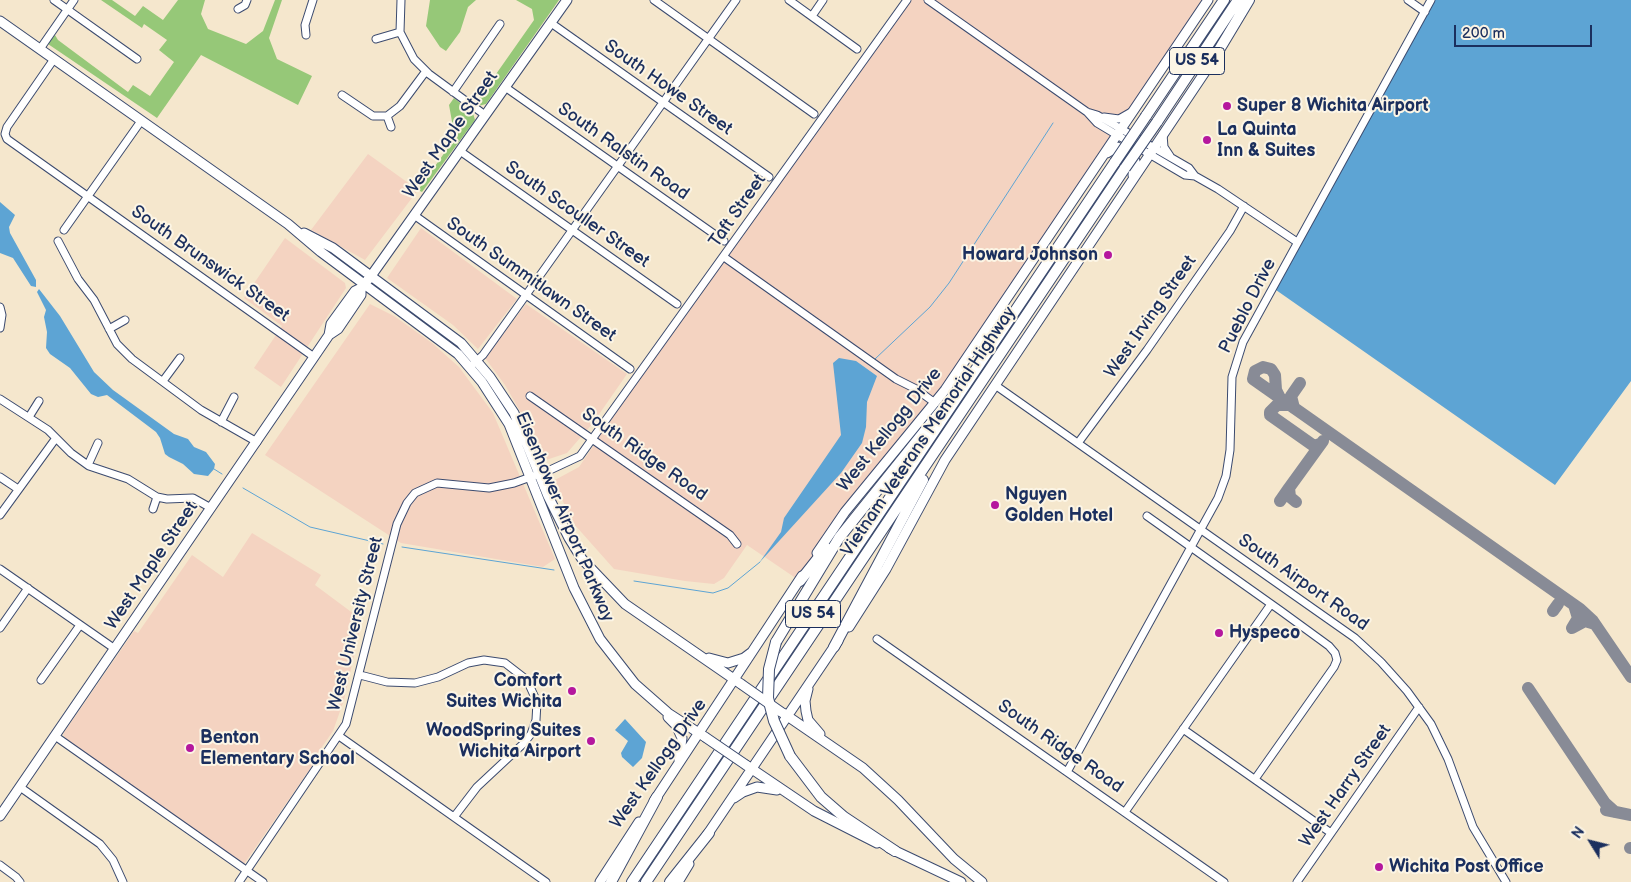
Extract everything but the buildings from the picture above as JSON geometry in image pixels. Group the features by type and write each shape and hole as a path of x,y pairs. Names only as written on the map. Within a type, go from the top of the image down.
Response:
{"highway":[{"name":"Vietnam Veterans Memorial Highway","path":"632,882 1224,0"},
{"name":"Vietnam Veterans Memorial Highway","path":"646,882 1238,0"},
{"path":"1210,65 1249,0"},
{"path":"800,581 993,346"},
{"path":"834,647 942,442"},
{"path":"860,510 839,538 776,642 769,669 768,698 774,721 790,756 821,797 844,816 896,851"},
{"path":"611,882 657,797"},
{"path":"670,882 708,833"}],"main road":[{"name":"West Maple Street","path":"0,816 329,335 338,329 361,295 363,286 567,0"},
{"name":"West Kellogg Drive","path":"600,882 678,766 703,736 845,512 934,403 968,357 1208,0"},
{"path":"678,882 730,801 748,767 874,589 938,471 1254,0"},
{"path":"0,21 288,224 363,286 473,364"},
{"path":"1142,98 1133,118 1134,124 1138,129 1144,133 1155,134 1170,124"},
{"path":"1106,151 1117,147 1129,152 1135,161 1132,180"},
{"path":"288,224 333,248 441,327 461,343 473,364"},
{"name":"Eisenhower Airport Parkway","path":"473,364 490,377 514,413 569,538 596,576 625,604 841,752 874,778 911,813 954,859 982,882"},
{"name":"Eisenhower Airport Parkway","path":"473,364 509,424 574,588 600,639 635,684 656,703 703,736 790,796 829,820 957,880"},
{"path":"683,645 710,659 728,663 744,658 758,647"},
{"path":"810,682 805,701 808,720 818,732 841,752"},
{"path":"656,703 679,731 682,750 678,766"},
{"path":"730,801 743,792 757,787 780,791 790,796"}],"street":[{"path":"54,0 137,59"},
{"path":"40,49 74,0"},
{"path":"238,9 245,5 247,0"},
{"path":"306,34 305,26 313,0"},
{"path":"401,0 400,32 406,48 426,71 485,115"},
{"path":"654,0 814,114"},
{"path":"473,364 526,295 736,0"},
{"path":"789,0 857,49"},
{"path":"812,16 823,0"},
{"name":"Taft Street","path":"441,483 489,488 514,483 577,458 724,257 907,0"},
{"path":"928,0 1097,119 1151,151 1189,168 1195,176 1297,242"},
{"path":"1408,0 1425,12"},
{"name":"Pueblo Drive","path":"1067,772 1218,498 1226,476 1230,450 1230,389 1234,364 1243,342 1432,0"},
{"name":"South Howe Street","path":"551,23 769,177"},
{"path":"453,92 500,24"},
{"path":"376,38 400,32"},
{"name":"South Brunswick Street","path":"54,59 11,120 5,134 14,144 314,357"},
{"path":"342,95 373,116 387,116 400,106 426,71"},
{"name":"South Ralstin Road","path":"505,87 724,241"},
{"path":"1097,119 1119,119 1133,111"},
{"path":"387,116 391,127"},
{"path":"1097,119 1108,137 1106,151"},
{"path":"64,230 141,121"},
{"path":"1163,134 1164,147 1176,161"},
{"name":"South Scouller Street","path":"460,151 677,304"},
{"path":"1151,151 1166,164 1185,175 1195,176"},
{"path":"1140,168 1153,161 1166,164"},
{"name":"West Irving Street","path":"1078,443 1147,350 1230,231 1244,206"},
{"name":"South Summitlawn Street","path":"414,215 630,368"},
{"path":"58,241 78,279 94,300 117,344 132,359 221,422 257,442"},
{"path":"724,257 896,379 916,389 934,403"},
{"path":"0,308 0,328"},
{"path":"109,329 125,320"},
{"path":"164,381 180,358"},
{"name":"South Airport Road","path":"995,385 1355,638 1393,673 1419,707 1437,735 1473,827 1506,882"},
{"name":"South Ridge Road","path":"530,396 730,535 737,544"},
{"path":"221,422 234,397"},
{"path":"0,399 30,417 56,438 71,454 88,465 128,479 157,497 167,499 192,498 211,508"},
{"path":"30,417 39,401"},
{"path":"0,515 56,438"},
{"path":"88,465 98,443"},
{"path":"0,477 18,489"},
{"name":"West University Street","path":"239,882 339,736 352,709 400,515 415,493 425,487 441,483"},
{"path":"153,509 157,497"},
{"path":"1147,516 1329,646 1337,660 1255,779"},
{"path":"0,569 115,649"},
{"path":"0,628 28,588"},
{"path":"1125,812 1272,604"},
{"path":"41,680 80,624"},
{"name":"South Ridge Road","path":"878,639 1224,882"},
{"path":"360,675 387,682 414,683 438,678 475,661 495,661 520,673 531,686 537,702 536,720 526,741 488,775 454,817"},
{"name":"West Harry Street","path":"1297,882 1419,707"},
{"path":"1184,729 1332,833"},
{"path":"55,736 263,882"},
{"path":"339,736 546,882"},
{"path":"20,787 100,844 113,860 123,882"},
{"path":"0,865 20,882"}],"shaded area":[{"path":"906,0 1208,0 945,390 864,488 800,581 747,545 724,578 714,584 614,569 574,524 553,481 579,467 596,442 592,439"},
{"path":"368,154 418,190 365,260 311,230"},
{"path":"421,228 517,299 478,349 453,325 387,278"},
{"path":"285,238 345,283 346,288 281,387 254,368 282,326 244,298"},
{"path":"370,304 394,316 432,343 459,367 493,413 555,559 543,567 401,543 265,455"},
{"path":"526,304 627,374 593,423 567,453 543,461 538,457 528,425 505,385 485,358"},
{"path":"252,533 321,575 315,585 362,620 344,700 333,731 315,757 317,759 244,864 65,738 63,734 134,631 138,633 192,555 223,577"}],"green space":[{"path":"101,0 112,0 135,16 143,6 163,20 178,0 205,0 201,14 208,29 246,44 263,31 275,0 282,0 269,38 277,59 312,76 298,105 201,55 157,118 48,44 55,35 58,40 128,92 133,85 150,96 174,62 159,50 167,40 144,24 142,28"},
{"path":"430,0 476,0 468,7 460,32 446,51 440,47 426,26"},
{"path":"516,0 559,0 486,104 478,106 475,104 534,20 532,9"},
{"path":"454,98 473,113 475,120 422,192 418,190 455,138 449,105"}],"water":[{"path":"1435,0 1631,0 1631,381 1555,485 1276,290"},
{"path":"0,202 15,215 9,227 10,233 36,280 36,287 31,286 13,258 0,253"},
{"path":"39,289 60,316 94,372 113,390 174,434 188,439 194,447 206,452 215,464 214,469 208,476 194,474 183,464 165,454 156,432 107,395 98,397 91,394 70,368 50,354 46,348 47,332 44,317 46,310 37,292"},
{"path":"839,358 856,361 877,376 867,402 866,427 862,443 841,473 759,563 781,532 784,518 841,435 833,363"},
{"path":"625,719 646,742 642,758 633,767 622,757 621,753 628,741 615,730"}],"waterway":[{"path":"875,359 930,307 949,283 1053,123"},
{"path":"214,469 222,474"},
{"path":"243,488 310,527 383,544"},
{"path":"402,547 554,570"},
{"path":"634,581 713,593 728,588 760,562"}],"taxiway":[{"path":"1280,398 1253,379 1255,371 1263,367 1271,369 1275,375 1276,390 1280,398 1580,609 1593,621 1631,677"},
{"path":"1294,408 1291,396 1300,383"},
{"path":"1289,405 1277,405 1270,412 1270,415 1314,446 1320,444"},
{"path":"1289,488 1323,441"},
{"path":"1280,501 1289,488 1290,497 1296,502"},
{"path":"1553,611 1558,604"},
{"path":"1574,605 1578,618 1572,628 1585,621 1595,624"},
{"path":"1528,688 1605,803 1615,812"},
{"path":"1606,810 1631,815"}],"place":[{"name":"Super 8 Wichita Airport","path":"1227,106"},
{"name":"La Quinta Inn & Suites","path":"1207,140"},
{"name":"Howard Johnson","path":"1108,255"},
{"name":"Nguyen Golden Hotel","path":"995,505"},
{"name":"Hyspeco","path":"1219,633"},
{"name":"Comfort Suites Wichita","path":"572,691"},
{"name":"WoodSpring Suites Wichita Airport","path":"591,741"},
{"name":"Benton Elementary School","path":"190,748"},
{"name":"Wichita Post Office","path":"1379,867"}]}
